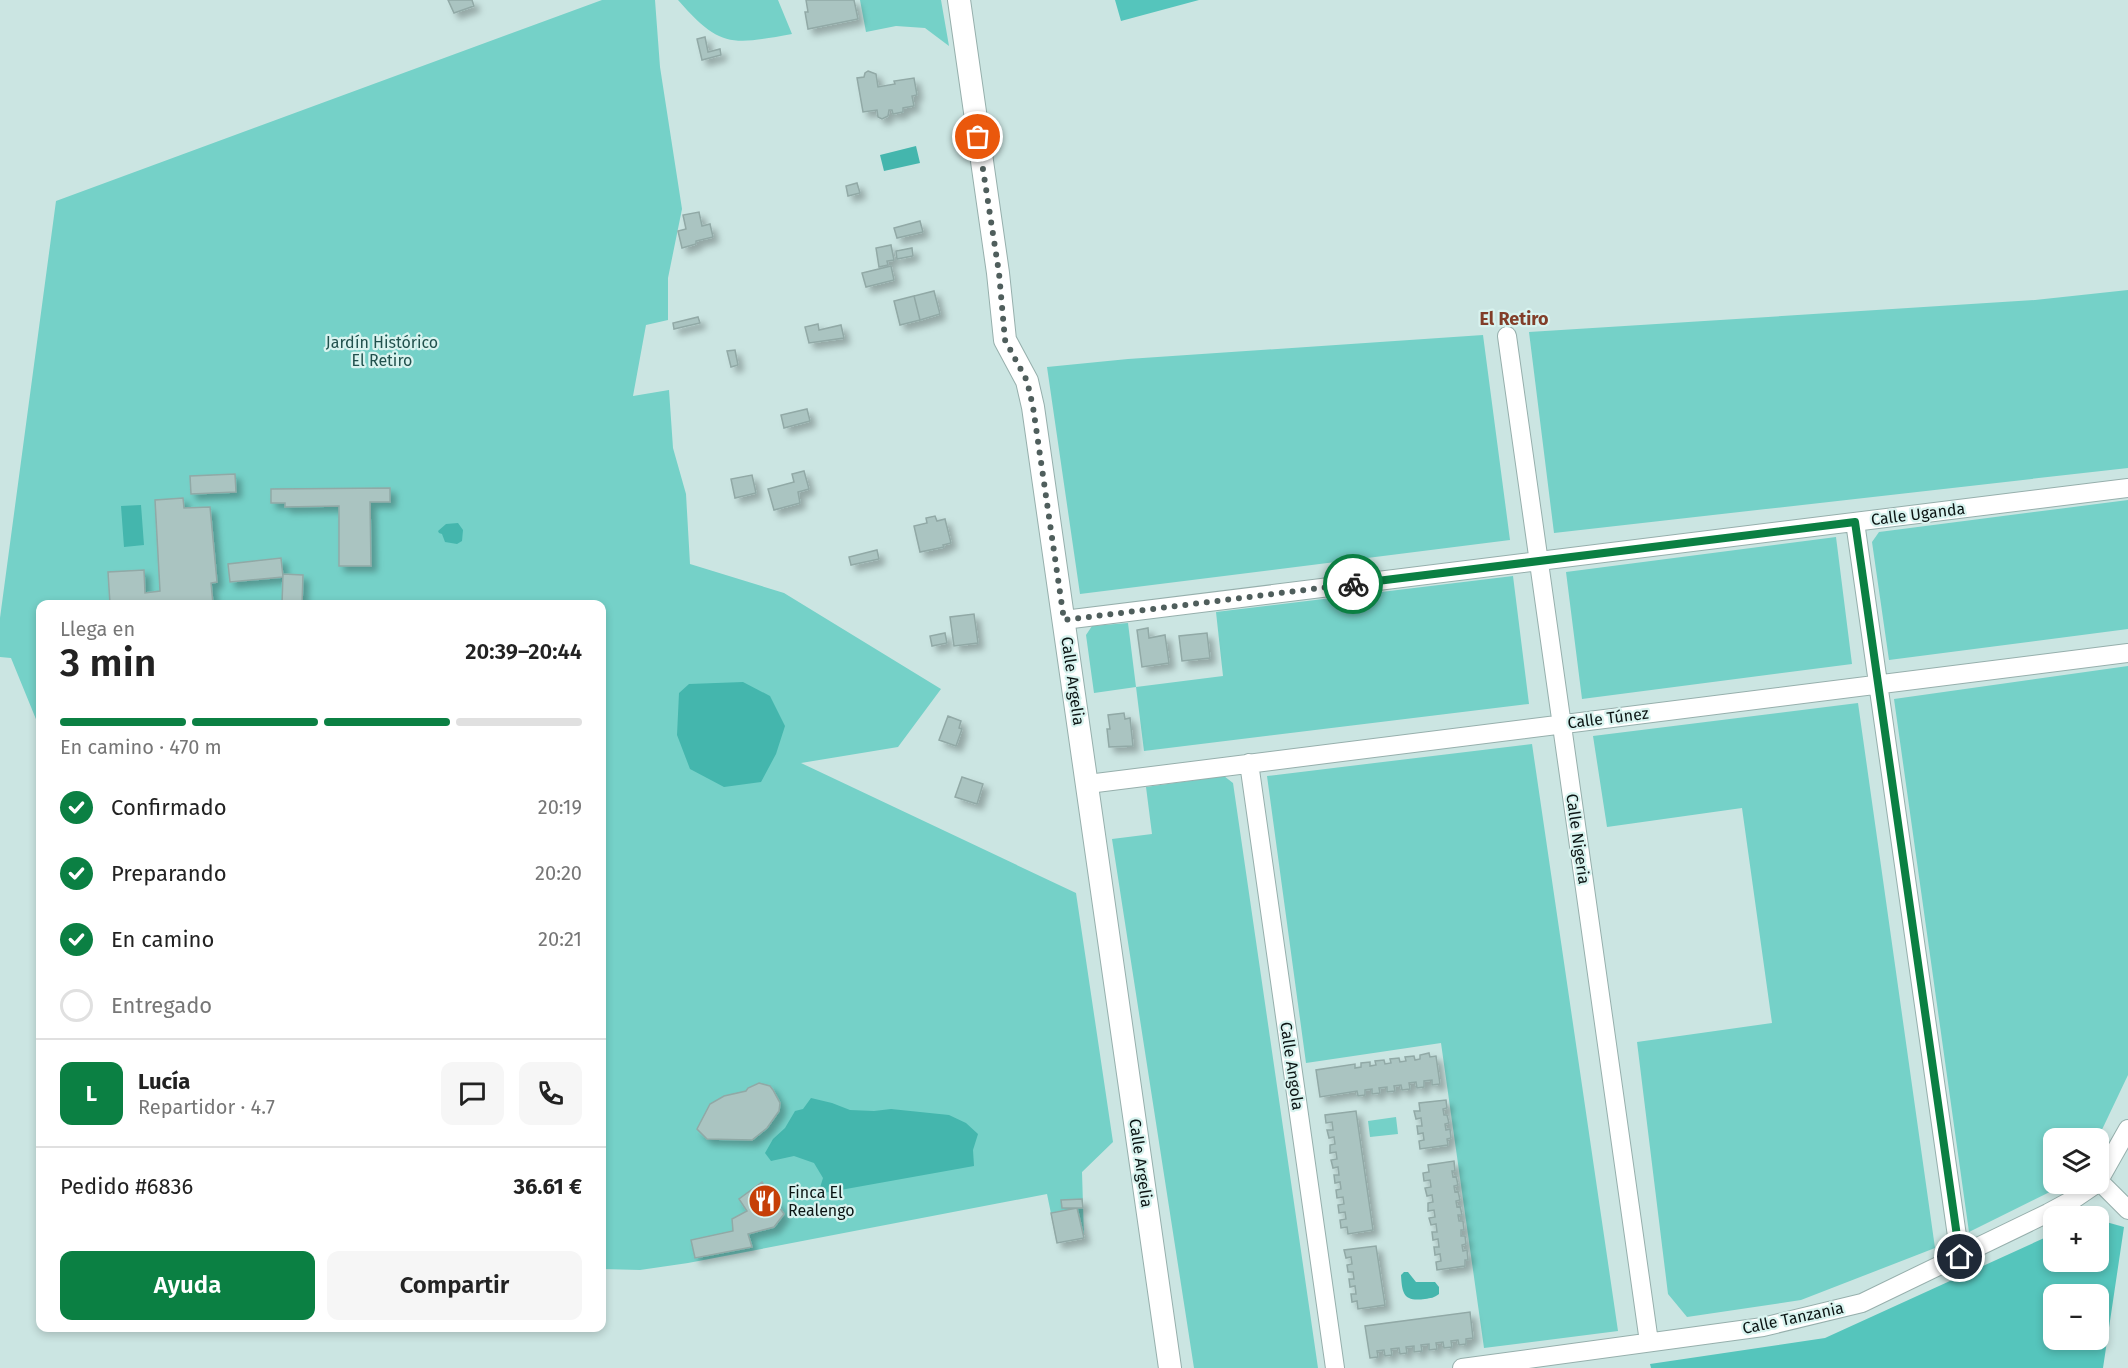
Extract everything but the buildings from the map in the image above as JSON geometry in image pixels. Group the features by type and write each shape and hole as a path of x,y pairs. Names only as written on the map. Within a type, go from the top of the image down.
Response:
{"street":[{"name":"Calle Argelia","path":"959,0 999,273 1005,340 1027,381 1033,407 1170,1368"},
{"name":"Calle Nigeria","path":"1508,336 1649,1342"},
{"name":"Calle Uganda","path":"1064,620 2128,488"},
{"path":"1855,522 1960,1257"},
{"name":"Calle Túnez","path":"1088,784 2128,653"},
{"name":"Calle Angola","path":"1249,763 1335,1368"},
{"path":"2109,1163 2128,1129"},
{"path":"2109,1192 2128,1210"},
{"name":"Calle Tanzania","path":"1462,1368 1763,1327 1862,1303 1960,1257 2065,1204 2080,1194"}],"green space":[{"name":"Jardín Histórico El Retiro","path":"602,0 655,0 660,67 682,209 668,278 668,320 646,325 633,396 669,390 673,448 686,494 690,564 784,593 941,689 898,747 801,763 1076,893 1113,1142 1082,1172 1084,1238 1057,1243 1047,1194 688,1263 640,1270 606,1269 606,600 36,600 36,719 11,658 0,657 0,618 56,201"},
{"path":"678,0 778,0 792,34 754,40 728,39 716,35 705,27"},
{"path":"860,0 941,0 949,46 925,28 896,26 866,32"},
{"path":"2128,290 2128,468 1554,533 1529,332 2035,300"},
{"path":"1483,335 1510,540 1080,594 1047,367 1128,359"},
{"path":"2128,500 2128,629 1889,660 1872,542 1879,532"},
{"path":"1836,537 1852,664 1582,699 1566,572"},
{"path":"1513,576 1529,704 1144,751 1136,687 1223,676 1216,612"},
{"path":"1128,623 1136,687 1094,693 1086,635 1092,626"},
{"path":"2128,666 2128,1075 2103,1128 2043,1128 2043,1194 2046,1194 1969,1232 1894,699"},
{"path":"1858,703 1935,1248 1801,1300 1687,1317 1668,1294 1637,1042 1772,1023 1742,808 1607,827 1593,736"},
{"path":"1532,744 1618,1331 1484,1348 1441,1043 1306,1063 1267,776"},
{"path":"1224,776 1233,783 1318,1368 1194,1368 1112,839 1152,834 1146,787"},
{"path":"1396,1117 1398,1134 1370,1137 1368,1121"}],"shaded area":[{"path":"1115,0 1199,0 1121,21"},
{"path":"916,146 920,163 884,171 880,155"},
{"path":"141,505 144,545 124,547 121,506"},
{"path":"458,523 463,530 462,541 457,544 445,542 438,531 446,524"},
{"path":"743,682 770,696 785,726 776,754 761,782 724,787 690,769 677,735 679,693 689,684"},
{"path":"811,1098 850,1110 891,1109 949,1115 966,1123 978,1134 973,1150 974,1166 818,1194 823,1178 814,1163 794,1156 771,1161 765,1153 795,1111 803,1109"},
{"path":"2109,1223 2124,1227 2109,1328 2109,1284 2043,1284 2043,1350 2106,1350 2103,1368 1651,1368 1650,1364 1825,1338 2043,1239 2043,1272 2109,1272"},
{"path":"1408,1272 1416,1282 1435,1282 1439,1287 1439,1294 1418,1300 1408,1298 1402,1287 1401,1275"}],"way so far":[{"path":"978,137 999,273 1005,340 1027,381 1033,407 1064,620 1353,584"}],"place":[{"name":"Finca El Realengo","path":"765,1201"}],"district":[{"name":"El Retiro","path":"1514,319"}],"route":[{"path":"1353,584 1855,522 1960,1257"}]}
